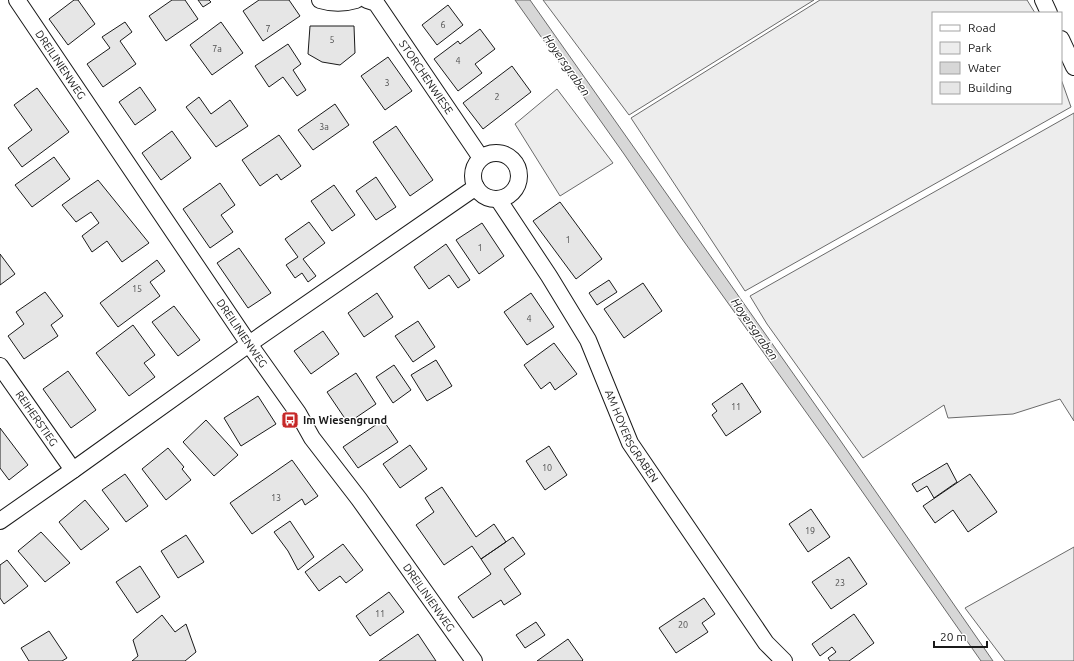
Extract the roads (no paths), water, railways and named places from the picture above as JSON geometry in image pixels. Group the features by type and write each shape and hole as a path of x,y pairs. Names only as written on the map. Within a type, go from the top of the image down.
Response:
{"street":[{"name":"DREILINIENWEG","path":"17,0 249,344 298,413 312,438 371,514 474,661"},
{"path":"320,0 328,3 339,4 356,0"},
{"name":"STORCHENWIESE","path":"367,0 376,3 482,158"},
{"path":"1043,0 1049,12"},
{"path":"1062,41 1074,67"},
{"path":"491,153 503,154 511,158 518,168 519,179 515,190 511,194 498,199 490,199 483,196 476,187 473,174 475,166 482,158 491,153"},
{"path":"0,521 249,344 476,187"},
{"name":"AM HOYERSGRABEN","path":"498,199 549,276 588,340 630,443 766,643 784,661"},
{"name":"REIHERSTIEG","path":"0,366 73,470"}],"water":[{"name":"Hoyersgraben","path":"515,0 530,0 840,440 993,661 981,661"}],"place":[{"name":"Im Wiesengrund","path":"290,420"}]}
